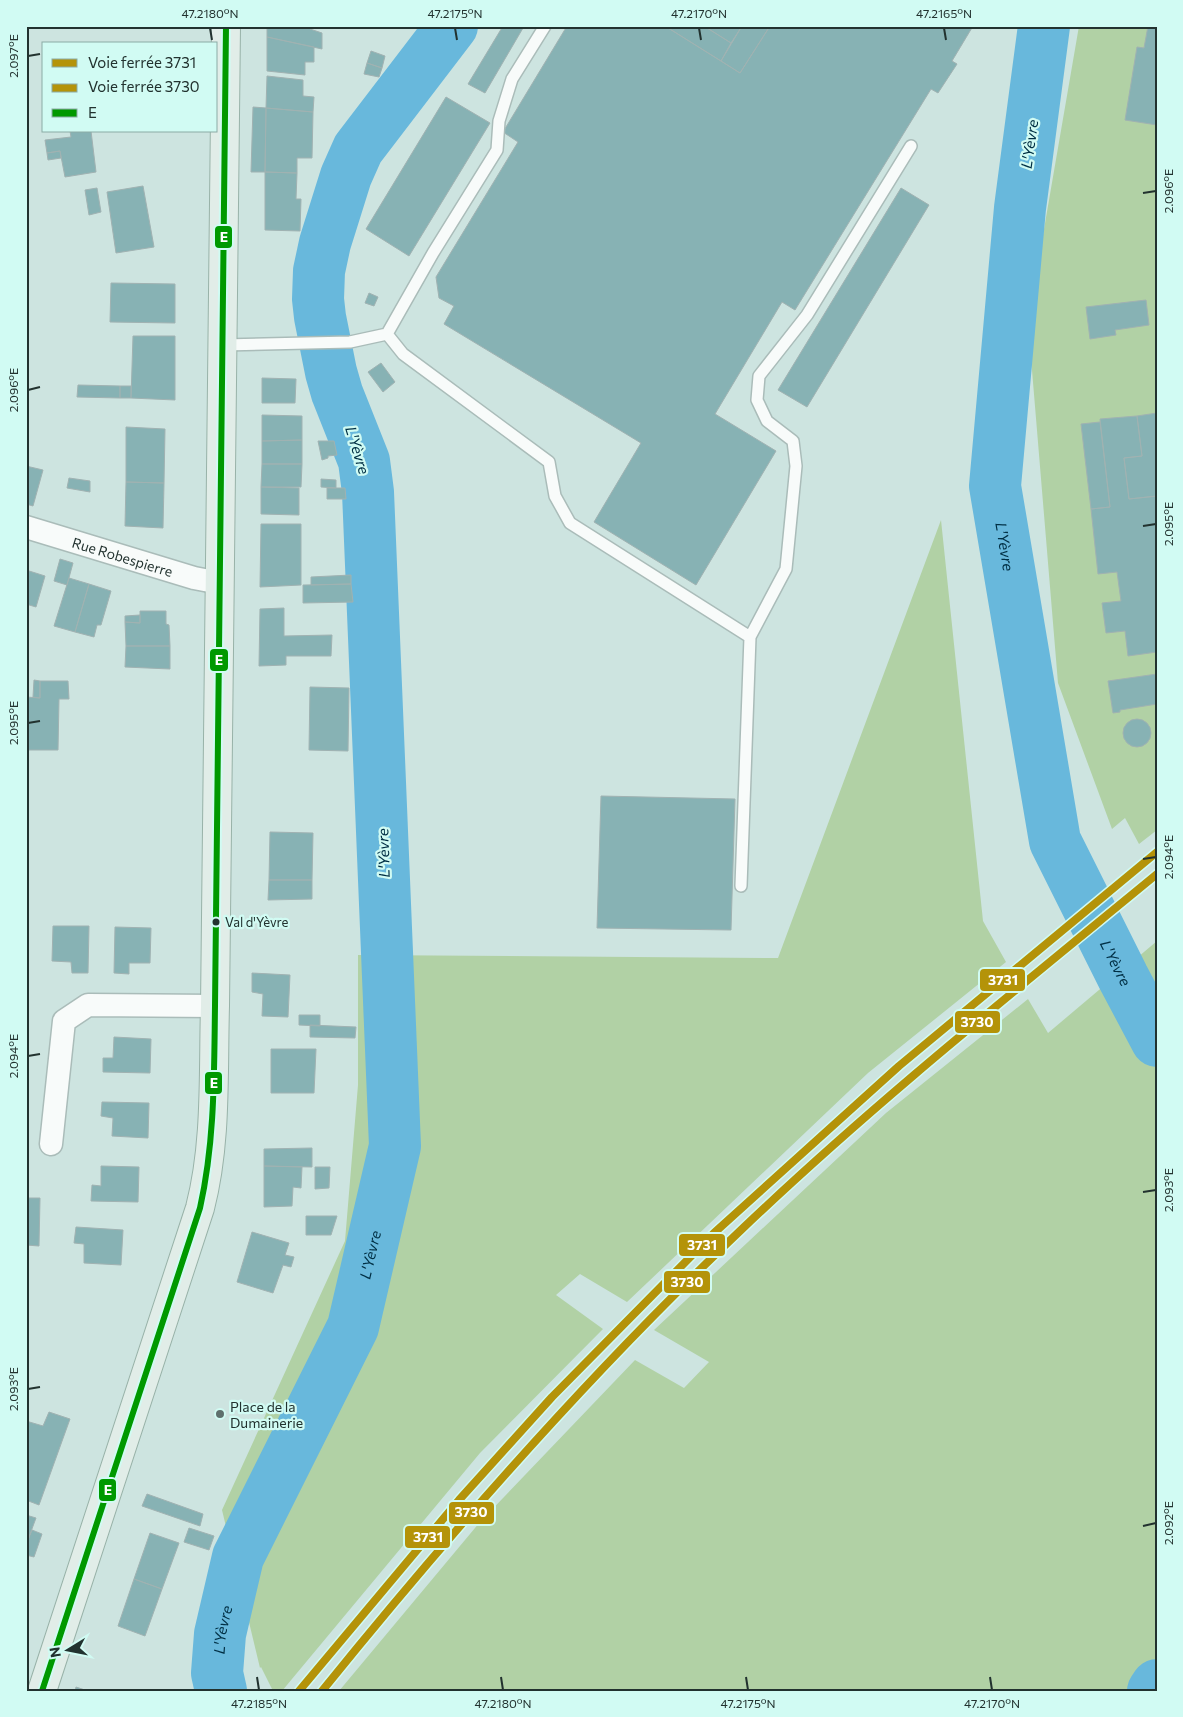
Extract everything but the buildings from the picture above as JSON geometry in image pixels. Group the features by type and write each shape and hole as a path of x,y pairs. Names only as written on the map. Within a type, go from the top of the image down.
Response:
{"main road":[{"path":"42,1691 204,1192 212,1137 226,26"}],"street":[{"name":"Rue Robespierre","path":"26,527 194,578 220,583"},
{"path":"51,1144 64,1021 88,1005 215,1006"}],"lane":[{"path":"223,344 350,342 387,334 496,150 499,121 512,79 545,26"},
{"path":"741,886 750,637 786,569 796,466 793,442 767,421 757,400 759,376 807,315 911,146"},
{"path":"387,334 403,354 549,462 555,496 570,523 750,637"}],"green space":[{"path":"1079,26 1157,26 1157,830 1139,844 1125,818 1112,829 1058,683 1028,322"},
{"path":"941,520 983,921 1006,962 868,1073 627,1302 580,1274 556,1295 603,1329 480,1453 282,1691 273,1691 260,1668 222,1510 345,1241 358,1085 358,955 778,958"},
{"path":"1157,941 1157,1691 339,1691 480,1522 635,1360 684,1388 709,1362 654,1330 886,1113 1028,999 1048,1033"}],"waterway":[{"name":"L'Yèvre","path":"221,1691 217,1673 220,1634 238,1557 353,1327 395,1146 368,492 364,461 337,393 331,372 320,317 318,299 319,271 325,243 346,176 358,149 452,26"},
{"name":"L'Yèvre","path":"1044,26 1020,208 995,486 1055,841 1157,1041"},
{"name":"L'Yèvre","path":"1153,1691 1157,1685"}],"rail line":[{"name":"3731","path":"299,1691 459,1500 552,1397 714,1233 899,1066 1157,852"},
{"name":"3730","path":"322,1691 524,1453 685,1284 791,1183 893,1093 1157,874"}],"transit line":[{"name":"E","path":"42,1691 200,1208 209,1158 214,1057 226,26"}],"place":[{"name":"Val d'Yèvre","path":"216,922"},
{"name":"Place de la Dumainerie","path":"220,1414"}]}
